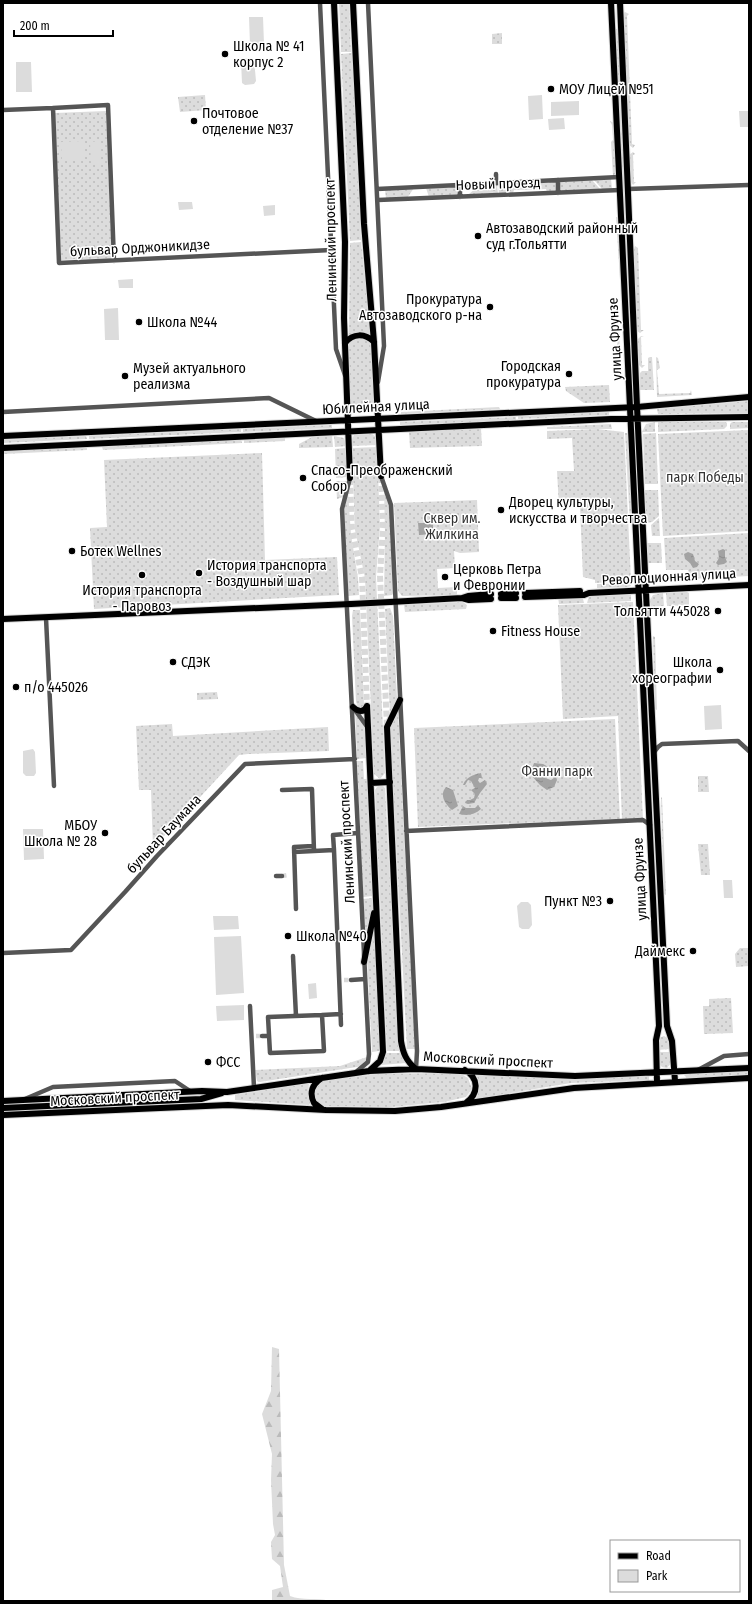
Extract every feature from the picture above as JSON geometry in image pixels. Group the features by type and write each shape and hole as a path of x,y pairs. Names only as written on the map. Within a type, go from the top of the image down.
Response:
{"main road":[{"name":"Ленинский проспект","path":"334,3 346,242 345,343 350,478"},
{"path":"353,3 364,224 374,342 381,476"},
{"name":"улица Фрунзе","path":"611,3 659,1026 656,1038 657,1082"},
{"name":"улица Фрунзе","path":"620,3 658,848 667,1026 671,1037 674,1081"},
{"path":"618,142 626,142"},
{"path":"623,256 631,256"},
{"path":"345,343 350,338 359,335 367,336 374,342"},
{"name":"Юбилейная улица","path":"3,436 637,407 749,397"},
{"name":"Юбилейная улица","path":"3,448 630,418 749,417"},
{"name":"Революционная улица","path":"525,595 584,595 589,593 638,590 749,585"},
{"path":"501,596 516,595"},
{"path":"3,619 462,598 469,600 491,597"},
{"path":"642,673 650,673"},
{"path":"400,700 387,727 401,1041 407,1061 416,1069"},
{"name":"Ленинский проспект","path":"353,707 356,710 361,711 366,709 367,706 383,1052 380,1061 369,1071"},
{"path":"371,783 390,782"},
{"path":"651,849 655,852 658,848"},
{"path":"652,866 655,863 659,866"},
{"path":"364,962 376,904"},
{"path":"659,1026 664,1030 667,1026"},
{"path":"656,1038 663,1033 671,1037"},
{"name":"Московский проспект","path":"3,1108 201,1099 225,1092 369,1071 416,1069 464,1070 574,1076 749,1068"},
{"path":"464,1070 473,1077 476,1085 474,1096 465,1104"},
{"path":"323,1077 313,1086 311,1094 314,1103 318,1107 326,1110"},
{"name":"Московский проспект","path":"3,1115 226,1105 326,1110 395,1111 465,1104 574,1088 674,1081 749,1078"},
{"name":"Московский проспект","path":"3,1100 190,1091 225,1092"},
{"path":"225,1092 219,1097 219,1100 226,1105"},
{"name":"Московский проспект","path":"201,1099 226,1105"}],"street":[{"path":"320,3 336,349 346,379"},
{"path":"368,3 384,346 377,387"},
{"path":"3,110 108,105 114,261"},
{"name":"бульвар Орджоникидзе","path":"53,108 59,263 331,250"},
{"name":"Новый проезд","path":"496,174 496,183"},
{"name":"Новый проезд","path":"377,189 620,177"},
{"path":"558,180 558,193"},
{"path":"460,185 460,197"},
{"path":"628,189 749,185"},
{"name":"Новый проезд","path":"378,200 620,190"},
{"path":"3,412 270,398 317,422"},
{"path":"381,476 391,505 393,602 400,700 417,1051 416,1069"},
{"name":"Ленинский проспект","path":"350,478 342,509 349,604 351,677 369,1054 368,1062 355,1073"},
{"path":"46,618 54,786"},
{"path":"353,707 368,729"},
{"path":"653,736 657,742 667,744"},
{"path":"654,752 659,745 738,741 749,751"},
{"name":"бульвар Баумана","path":"3,953 71,950 157,856 245,764 355,759"},
{"path":"282,790 312,789 314,848"},
{"path":"406,832 642,820 649,816"},
{"path":"642,820 650,825"},
{"path":"341,1025 342,980 333,835 358,833"},
{"path":"296,909 294,852 314,848 334,850"},
{"path":"288,875 295,875"},
{"path":"276,876 282,876"},
{"path":"293,956 296,1016"},
{"path":"351,980 365,979"},
{"path":"250,1006 254,1036 254,1088"},
{"path":"322,1015 324,1051 270,1054 268,1017 341,1014"},
{"path":"262,1036 269,1036"},
{"path":"698,1070 724,1056 749,1054"},
{"path":"23,1099 53,1087 81,1085 175,1081 190,1091"}],"green space":[{"path":"339,3 349,3 351,52 341,52"},
{"path":"625,12 629,14 627,16 632,144 635,145 633,148 629,145 623,14"},
{"path":"249,17 263,17 264,44 250,45"},
{"path":"616,29 618,29 622,140 620,138"},
{"path":"502,33 502,44 492,44 492,34"},
{"path":"352,53 361,240 350,241 341,54"},
{"path":"242,58 254,59 256,81 254,84 245,85 242,83"},
{"path":"16,62 31,62 32,92 16,92"},
{"path":"205,95 206,110 180,112 178,97"},
{"path":"542,95 543,119 529,120 528,96"},
{"path":"579,101 579,115 551,116 551,102"},
{"path":"106,111 112,258 61,260 55,113"},
{"path":"739,111 749,111 749,127 740,127"},
{"path":"564,118 565,129 549,130 548,119"},
{"path":"610,121 614,123 616,173 613,176 611,142 613,140 612,125"},
{"path":"83,141 84,161 62,161 61,142"},
{"path":"100,141 101,165 91,165 90,142"},
{"path":"621,144 624,145 627,214 624,215"},
{"path":"633,152 635,154 633,155 634,182 636,182 633,185 631,182 629,155"},
{"path":"611,179 612,189 602,189 594,180"},
{"path":"592,180 600,189 560,190 560,182"},
{"path":"556,182 557,190 547,192 546,189 514,190 513,193 499,194 498,184"},
{"path":"497,184 498,194 468,195 479,185"},
{"path":"458,187 459,195 429,197 426,188"},
{"path":"414,188 407,198 386,199 385,189"},
{"path":"178,202 192,202 193,209 179,210"},
{"path":"275,205 275,215 264,216 263,206"},
{"path":"616,217 619,217 620,279"},
{"path":"361,242 371,336 360,332 349,336 350,243"},
{"path":"635,246 638,248 641,330 644,330 640,333 637,331"},
{"path":"626,259 628,259 635,390 632,390"},
{"path":"133,279 133,288 119,288 118,280"},
{"path":"118,308 119,340 105,340 104,309"},
{"path":"617,332 619,332 621,372 618,372"},
{"path":"641,336 644,337 641,337 642,365 645,365 642,368 639,365 638,339"},
{"path":"357,338 366,338 372,344 376,411 350,411 347,346 350,341"},
{"path":"652,357 654,390 640,390 640,373 642,371 648,371 648,358"},
{"path":"656,357 658,358 660,368 657,370 659,394 690,393 691,390 692,395 657,397"},
{"path":"609,385 610,402 584,403 566,391 565,387"},
{"path":"749,401 749,413 658,414 657,409"},
{"path":"499,407 500,409 401,414 401,412"},
{"path":"609,412 609,415 518,419 518,416"},
{"path":"516,417 516,420 400,425 400,422"},
{"path":"655,422 655,432 642,432 646,424"},
{"path":"658,422 725,422 727,423 727,426 724,429 658,432"},
{"path":"732,422 749,422 749,428 730,429 730,424"},
{"path":"611,424 612,429 547,429 547,427"},
{"path":"332,425 332,428 243,432 243,429"},
{"path":"241,429 241,432 89,439 89,436"},
{"path":"481,429 482,446 410,448 409,431"},
{"path":"597,429 624,432 631,581 595,583 595,580 583,577 580,507 559,507 557,471 574,471 572,438 547,439 547,431"},
{"name":"парк Победы","path":"749,430 749,531 663,536 658,434"},
{"path":"625,433 628,433 633,524 630,524"},
{"path":"656,433 658,484 645,484 643,434"},
{"path":"372,434 376,437 377,445 351,446 354,435"},
{"path":"634,434 637,434 643,581 641,581"},
{"path":"86,436 87,439 3,443 3,440"},
{"path":"332,436 333,447 299,448 299,444 312,437"},
{"path":"334,436 344,438 346,446 335,447"},
{"path":"285,438 285,441 244,443 244,440"},
{"path":"241,440 242,443 103,450 102,447"},
{"path":"87,447 87,450 3,454 3,451"},
{"path":"377,447 380,526 376,577 385,773 380,779 374,774 365,578 355,530 352,448"},
{"path":"346,448 347,477 336,478 335,449"},
{"path":"262,453 265,560 337,557 339,595 94,609 90,528 107,527 104,460"},
{"path":"336,481 347,482 343,497 337,499"},
{"path":"384,488 390,509 394,593 392,595 384,596 385,532"},
{"path":"645,490 658,490 659,516 652,522 646,523"},
{"path":"348,491 351,535 358,578 359,595 348,596 344,510"},
{"name":"Сквер им. Жилкина","path":"477,500 479,552 460,553 454,551 455,568 437,569 438,588 457,587 457,595 402,596 398,591 394,503"},
{"path":"659,518 660,536 652,536 651,525"},
{"path":"749,533 749,576 690,579 688,570 666,570 664,538"},
{"path":"647,543 661,543 662,563 648,563"},
{"path":"631,583 631,586 628,587 597,588 597,584"},
{"path":"663,593 664,606 651,607 650,600 653,595"},
{"path":"666,593 689,593 689,605 667,606"},
{"path":"631,595 631,601 587,603 589,596"},
{"path":"558,597 581,597 584,603 559,604"},
{"path":"463,602 467,605 466,609 405,612 404,605"},
{"path":"633,602 643,820 622,821 618,716 563,719 558,605"},
{"path":"390,608 393,616 397,699 390,716 385,609"},
{"path":"353,610 360,610 364,705 363,708 359,709 356,702"},
{"path":"653,636 655,637 657,710 655,709"},
{"path":"646,676 648,676 653,781 650,781"},
{"path":"217,692 218,699 197,700 197,693"},
{"path":"721,705 722,729 705,730 704,706"},
{"path":"398,710 415,1049 407,1049 390,727"},
{"path":"355,711 366,729 367,758 357,759"},
{"name":"Фанни парк","path":"615,719 620,819 418,827 414,728"},
{"path":"172,724 173,736 328,727 329,751 239,755 153,848 151,790 139,790 136,726"},
{"path":"33,749 35,752 36,773 34,776 26,776 23,773 23,751"},
{"path":"357,761 363,761 364,779 367,779 373,896 363,897"},
{"path":"698,776 708,776 709,792 698,792"},
{"path":"650,783 653,783 655,850 654,848"},
{"path":"382,785 385,788 399,1051 387,1051 375,790 377,787"},
{"path":"661,797 662,798 666,895 664,894"},
{"path":"23,829 43,829 44,859 24,860"},
{"path":"698,844 708,844 710,875 701,875"},
{"path":"656,866 662,968 660,968"},
{"path":"723,880 732,880 733,898 724,898"},
{"path":"373,898 374,904 366,946 363,899"},
{"path":"521,902 528,902 531,905 532,925 529,929 522,929 519,927 517,906"},
{"path":"213,916 238,916 239,929 214,930"},
{"path":"374,921 380,1045 379,1051 372,1052 367,957"},
{"path":"241,936 244,993 216,995 214,937"},
{"path":"740,948 749,948 749,966 736,967 735,954"},
{"path":"660,971 662,971 664,1028 662,1026"},
{"path":"316,983 317,998 309,999 308,984"},
{"path":"731,998 733,1033 704,1034 703,1006 709,1006 709,999"},
{"path":"244,1005 244,1020 217,1021 216,1006"},
{"path":"664,1036 669,1039 670,1049 658,1050 659,1038"},
{"path":"658,1052 671,1052 671,1063 667,1068 660,1065"},
{"path":"387,1053 400,1053 406,1063 380,1065"},
{"path":"367,1057 367,1060 363,1066 260,1082 257,1081 255,1070 340,1066"},
{"path":"749,1071 749,1075 687,1078 684,1075 686,1074"},
{"path":"449,1073 463,1075 468,1078 472,1089 466,1097 444,1102 391,1107 323,1106 315,1101 313,1096 315,1087 323,1081 380,1074"},
{"path":"476,1075 571,1079 649,1075 649,1080 571,1083 476,1099 479,1087"},
{"path":"309,1083 308,1096 311,1103 309,1105 235,1100 235,1095"},
{"path":"193,1094 193,1096 3,1105 3,1103"},
{"path":"272,1347 279,1349 284,1565 290,1596 329,1601 272,1601 272,1590 283,1587 280,1566 272,1559 271,1542 275,1535 271,1480 272,1454 262,1414 271,1391"}],"water":[{"path":"418,523 433,523 433,534 419,535"},
{"path":"723,549 725,550 727,562 718,565 716,563 719,558 718,551"},
{"path":"688,552 693,554 695,561 699,564 697,567 693,568 685,559 684,554"},
{"path":"534,763 543,764 552,769 546,769 543,775 545,778 551,780 554,778 555,773 557,780 554,787 547,790 530,774"},
{"path":"481,773 482,778 479,778 478,781 480,783 485,780 487,784 474,803 465,803 467,800 474,798 475,794 471,790 475,788 471,781 468,780 465,785 463,785 464,782 470,777"},
{"path":"446,787 453,790 458,806 452,810 447,805 443,796"},
{"path":"478,805 481,809 476,813 468,815 459,814 463,806 466,808 475,808"}],"tunnel":[{"path":"381,477 383,527 380,576 387,727"},
{"path":"350,479 352,529 362,577 367,706"},
{"path":"282,876 288,875"},
{"path":"344,980 351,980"},
{"path":"256,1036 262,1036"}],"place":[{"name":"Школа № 41 корпус 2","path":"225,54"},
{"name":"МОУ Лицей №51","path":"551,89"},
{"name":"Почтовое отделение №37","path":"194,121"},
{"name":"Автозаводский районный суд г.Тольятти","path":"478,236"},
{"name":"Прокуратура Автозаводского р-на","path":"490,307"},
{"name":"Школа №44","path":"139,322"},
{"name":"Городская прокуратура","path":"569,374"},
{"name":"Музей актуального реализма","path":"125,376"},
{"name":"Спасо-Преображенский Собор","path":"303,478"},
{"name":"Дворец культуры, искусства и творчества","path":"501,510"},
{"name":"Ботек Wellnes","path":"72,551"},
{"name":"История транспорта - Воздушный шар","path":"199,573"},
{"name":"История транспорта - Паровоз","path":"142,575"},
{"name":"Церковь Петра и Февронии","path":"445,577"},
{"name":"Тольятти 445028","path":"718,611"},
{"name":"Fitness House","path":"493,631"},
{"name":"СДЭК","path":"173,662"},
{"name":"Школа хореографии","path":"720,670"},
{"name":"п/о 445026","path":"16,687"},
{"name":"МБОУ Школа № 28","path":"105,833"},
{"name":"Пункт №3","path":"610,901"},
{"name":"Школа №40","path":"288,936"},
{"name":"Даймекс","path":"693,951"},
{"name":"ФСС","path":"208,1062"}]}
